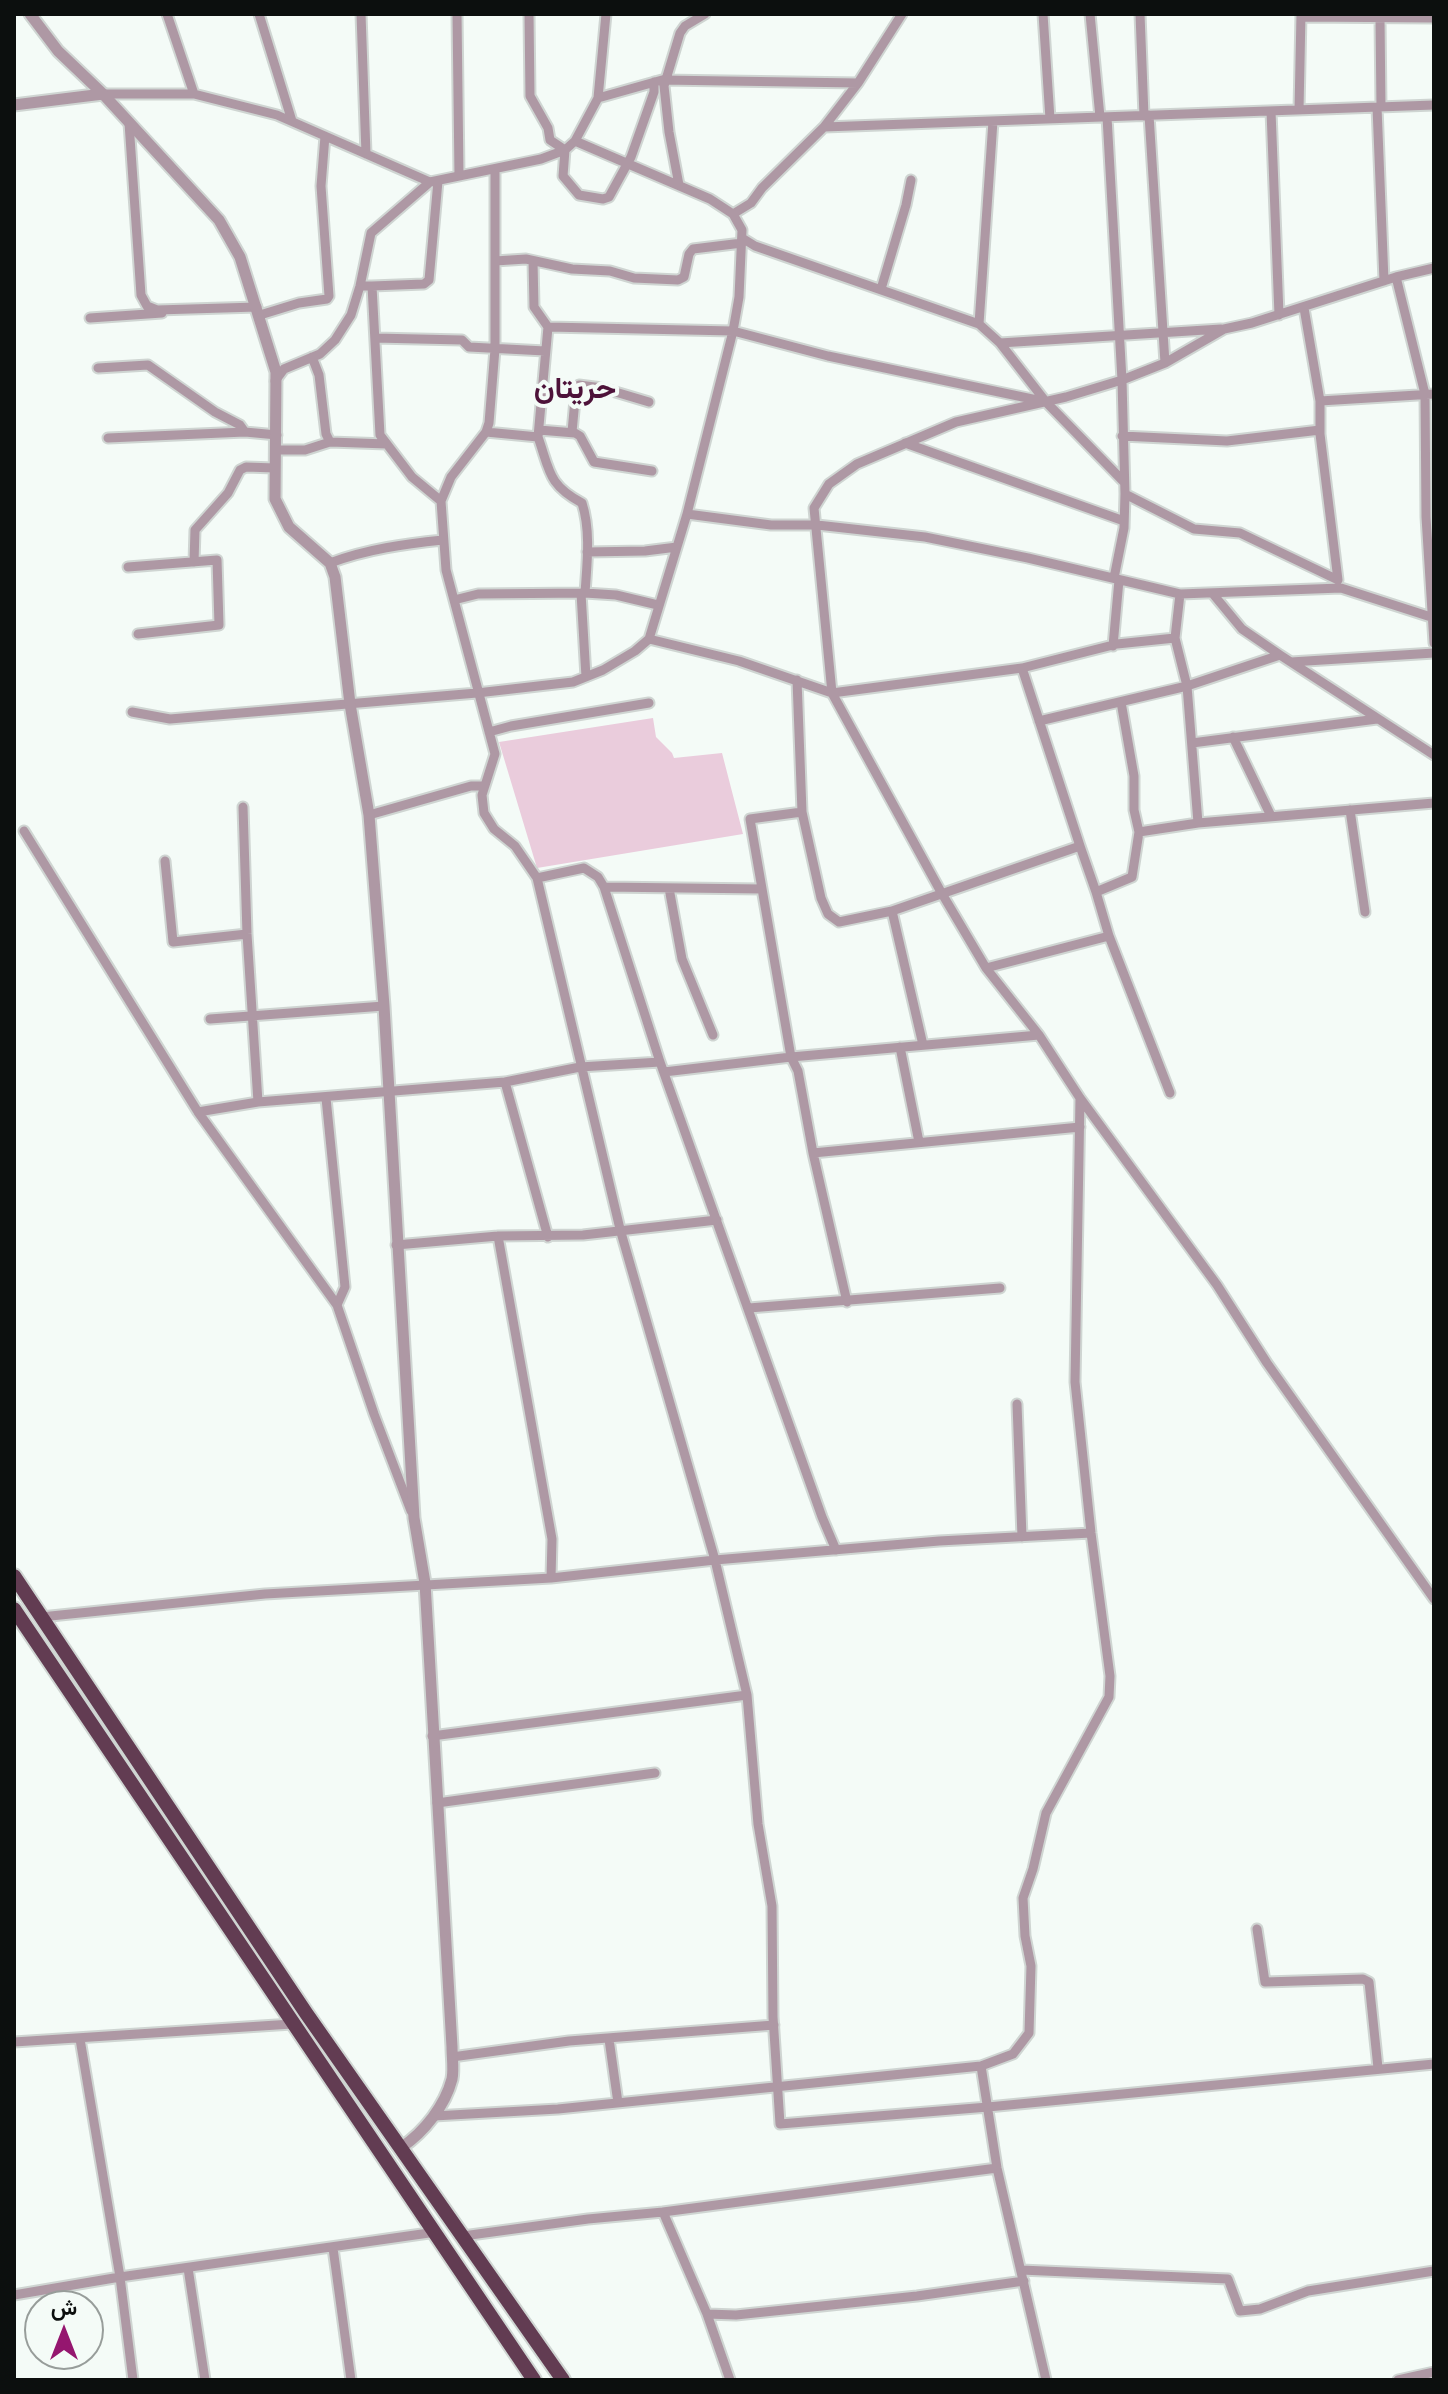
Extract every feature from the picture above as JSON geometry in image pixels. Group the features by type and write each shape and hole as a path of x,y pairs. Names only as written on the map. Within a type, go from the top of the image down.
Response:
{"highway":[{"path":"14,1576 306,2013 563,2380"},
{"path":"14,1609 534,2380"},
{"path":"373,2142 390,2131"},
{"path":"394,2172 411,2160"}],"street":[{"path":"30,14 58,51 103,94 219,220 240,257 276,372 275,499 289,527 330,563 335,577 350,704 369,815 384,1006 414,1518 425,1583 452,2057 452,2079 434,2116 402,2147"},
{"path":"39,27 44,14"},
{"path":"167,14 194,94"},
{"path":"259,14 292,121"},
{"path":"361,14 366,154"},
{"path":"457,14 459,176"},
{"path":"529,14 530,96 548,128 550,140 565,150"},
{"path":"275,381 284,369 312,357 335,340 351,315 371,233 434,182 541,159 565,150 575,141 598,98 606,14"},
{"path":"679,185 669,132 666,80 680,33 693,17 705,14"},
{"path":"733,214 751,203 762,188 824,127 858,83 902,14"},
{"path":"1043,14 1050,119"},
{"path":"1090,14 1104,117 1122,380 1125,494 1113,646"},
{"path":"1140,14 1165,363"},
{"path":"1299,110 1301,16 1434,18"},
{"path":"1384,281 1379,107 1386,17"},
{"path":"598,98 666,80 858,83"},
{"path":"565,150 563,176 579,195 609,197 628,164 654,92 654,82"},
{"path":"14,105 103,94 194,94 277,115 434,182"},
{"path":"824,127 1434,105"},
{"path":"1271,111 1279,315"},
{"path":"979,324 993,121"},
{"path":"129,122 141,295 147,306 157,310 259,311"},
{"path":"90,318 259,311 318,302 329,296 321,186 325,136"},
{"path":"132,712 170,719 573,682 624,658 649,639 687,514 733,331 739,297 742,230 733,214 710,199 575,141"},
{"path":"495,171 495,349 489,423 486,432 451,477 441,501 446,570 495,754 482,795 484,813 494,829 515,846 537,878 620,1229 715,1560 747,1695 758,1824 772,1906 780,2124 1434,2064"},
{"path":"881,289 911,180"},
{"path":"360,286 424,284 429,280 434,182"},
{"path":"495,261 515,258 572,269 610,271 634,278 678,280 684,277 693,249 742,240 979,324 1000,343 1046,402 1124,482"},
{"path":"533,261 534,307 548,327 539,433 553,479 561,492 582,503 587,552 583,593 586,677"},
{"path":"1000,343 1224,329 1434,268"},
{"path":"1396,277 1430,394 1434,643"},
{"path":"372,286 380,435 412,477 441,501"},
{"path":"1304,308 1320,401 1320,430 1340,584"},
{"path":"548,327 733,331 828,356 1046,402"},
{"path":"1224,329 1165,363 1122,380 1046,402 956,422 857,464 829,484 814,508 832,693 986,968 1039,1035 1080,1098 1199,1260 1267,1363 1434,1599"},
{"path":"375,338 462,340 469,347 545,351"},
{"path":"312,357 319,375 326,434 330,442"},
{"path":"98,368 148,365 215,412 240,425 245,432"},
{"path":"572,432 579,385 602,388 649,402"},
{"path":"1320,401 1430,394"},
{"path":"1122,436 1227,441 1320,430"},
{"path":"108,438 245,432 277,435"},
{"path":"486,432 572,432 580,436 594,462 652,471"},
{"path":"276,450 305,450 330,442 387,444"},
{"path":"905,443 1124,521"},
{"path":"194,562 195,530 228,493 240,470 246,467 275,468"},
{"path":"1125,494 1194,529 1240,533 1340,584 1433,618"},
{"path":"687,514 771,525 817,525 925,537 1180,594 1340,584"},
{"path":"330,563 352,554 443,540"},
{"path":"587,552 677,547"},
{"path":"128,567 217,560 219,625 138,634"},
{"path":"454,600 478,594 583,593 616,595 658,605"},
{"path":"1180,594 1175,638 1187,686 1198,823"},
{"path":"1213,594 1242,629 1434,755"},
{"path":"649,639 739,661 832,693 1022,668 1113,646 1175,638"},
{"path":"1291,662 1434,653"},
{"path":"1039,721 1187,686 1280,655"},
{"path":"1022,668 1109,936 1170,1093"},
{"path":"797,680 802,812 821,898 828,914 839,922 892,911 1080,846"},
{"path":"1096,892 1132,877 1139,832 1134,810 1134,776 1121,702"},
{"path":"489,732 649,703"},
{"path":"1192,743 1377,719"},
{"path":"1233,737 1271,816"},
{"path":"369,815 471,786 484,786"},
{"path":"1139,832 1198,823 1434,803"},
{"path":"243,807 247,934 258,1102"},
{"path":"1350,810 1365,912"},
{"path":"802,812 750,819 791,1057 798,1071 847,1302"},
{"path":"24,831 198,1112 337,1305 414,1518"},
{"path":"165,861 173,942 247,934"},
{"path":"537,878 584,868 598,877 604,887 660,1062 836,1550"},
{"path":"604,887 762,889"},
{"path":"669,888 682,959 713,1035"},
{"path":"892,911 923,1045"},
{"path":"986,968 1109,936"},
{"path":"210,1019 384,1006"},
{"path":"664,1072 791,1057 1039,1035"},
{"path":"900,1047 919,1142"},
{"path":"198,1112 258,1102 505,1082 580,1067 660,1062"},
{"path":"505,1082 548,1237"},
{"path":"326,1098 345,1287 337,1305"},
{"path":"434,2116 489,2115 981,2066 1013,2054 1029,2033 1031,1966 1025,1936 1023,1898 1046,1813 1109,1697 1110,1676 1075,1382 1080,1098"},
{"path":"813,1153 1080,1127"},
{"path":"396,1245 498,1236 548,1237 717,1220"},
{"path":"498,1236 552,1539 551,1578"},
{"path":"749,1308 1000,1288"},
{"path":"1017,1404 1022,1537"},
{"path":"41,1617 265,1594 551,1578 715,1560 1091,1533"},
{"path":"432,1736 747,1695"},
{"path":"437,1803 655,1773"},
{"path":"1257,1929 1265,1982 1363,1979 1369,1982 1378,2068"},
{"path":"14,2042 292,2024"},
{"path":"452,2057 569,2041 774,2025"},
{"path":"80,2039 120,2277 133,2380"},
{"path":"609,2039 618,2103"},
{"path":"981,2066 997,2168 1046,2380"},
{"path":"463,2236 997,2168"},
{"path":"663,2212 707,2314 730,2380"},
{"path":"14,2295 436,2232"},
{"path":"333,2248 351,2380"},
{"path":"188,2268 205,2380"},
{"path":"1021,2270 1228,2279 1240,2311 1260,2309 1308,2291 1434,2271"},
{"path":"707,2314 736,2315 1024,2281"},
{"path":"1398,2380 1434,2372"}],"shaded area":[{"path":"653,718 656,737 674,758 722,753 743,834 537,868 499,742"}],"district":[{"name":"حريتان","path":"575,390"}]}
